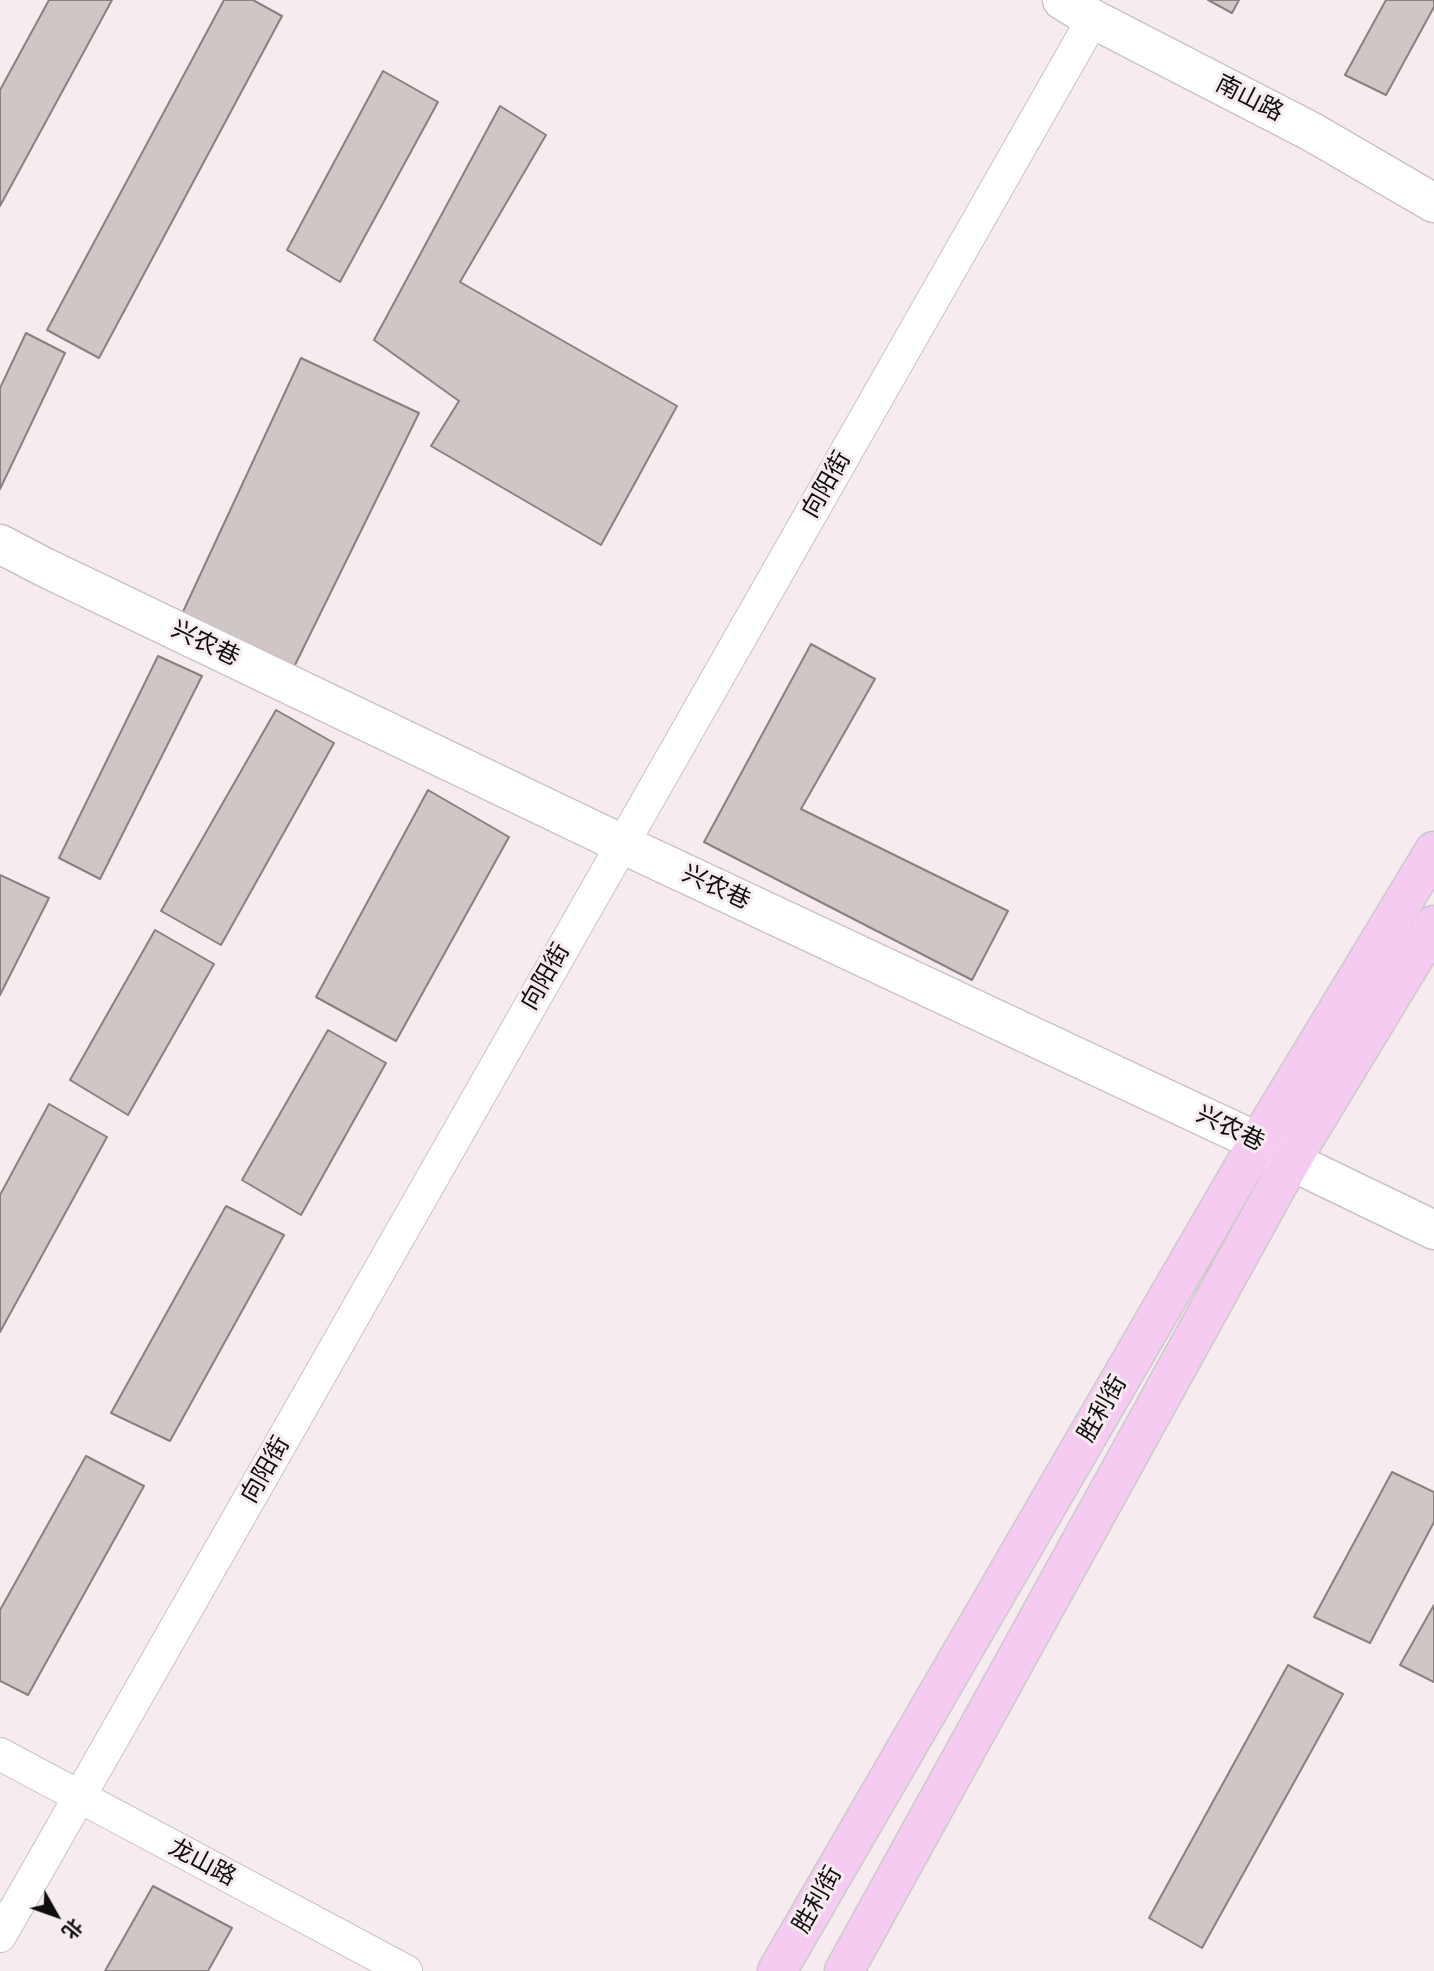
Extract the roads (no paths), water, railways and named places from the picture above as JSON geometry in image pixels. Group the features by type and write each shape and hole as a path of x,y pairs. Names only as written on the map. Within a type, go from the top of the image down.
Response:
{"main road":[{"name":"胜利街","path":"777,1971 1258,1142 1434,851"},
{"name":"胜利街","path":"844,1971 1291,1161 1434,925"}],"street":[{"name":"南山路","path":"1077,10 1312,132 1434,203"},
{"name":"向阳街","path":"0,1936 622,844 1077,10"},
{"name":"兴农巷","path":"0,544 622,844 1258,1142 1291,1161 1434,1230"},
{"name":"龙山路","path":"0,1754 406,1971"}]}
